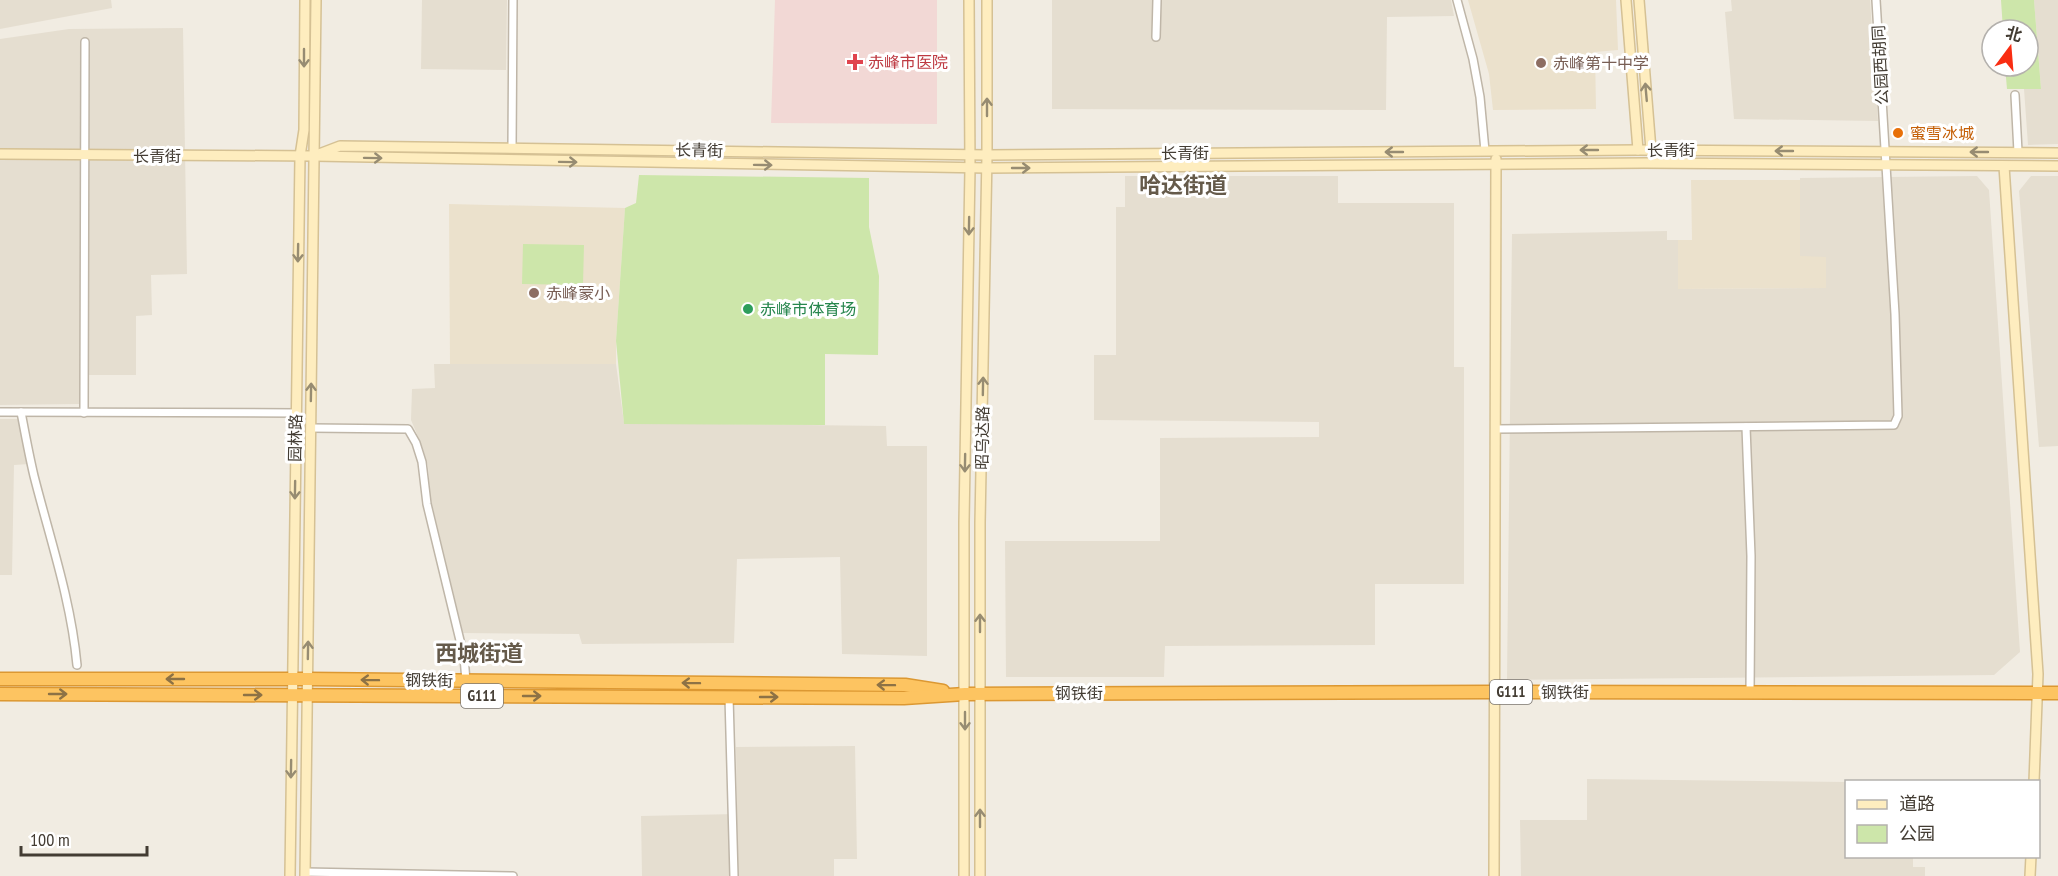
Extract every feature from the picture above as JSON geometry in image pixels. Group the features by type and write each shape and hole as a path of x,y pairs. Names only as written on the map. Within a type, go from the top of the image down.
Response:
{"highway":[{"name":"钢铁街","path":"0,679 308,679 904,685 964,694"},
{"name":"钢铁街","path":"0,694 904,698 964,694 2058,693"}],"main road":[{"name":"园林路","path":"290,876 300,156 304,130 305,0"},
{"name":"园林路","path":"305,874 316,0"},
{"name":"昭乌达路","path":"964,876 964,522 970,168 969,0"},
{"name":"昭乌达路","path":"980,876 980,523 987,168 987,0"},
{"path":"1626,0 1638,150"},
{"path":"1639,0 1651,150"},
{"name":"长青街","path":"314,156 340,146 987,155 1638,150 2058,153"},
{"path":"1494,876 1496,151"},
{"name":"长青街","path":"0,154 314,156 970,168 1496,165 2058,166"},
{"path":"2004,166 2037,693 2034,780"},
{"path":"2030,876 2031,858"}],"street":[{"path":"512,148 513,0"},
{"path":"1155,37 1157,0"},
{"path":"1457,0 1473,60 1480,98 1485,151"},
{"name":"公园西胡同","path":"1746,427 1894,425 1898,416 1876,0"},
{"path":"84,413 85,42"},
{"path":"2015,95 2018,153"},
{"path":"0,412 296,413"},
{"path":"21,412 33,474 66,596 75,637 77,665"},
{"path":"1495,429 1746,427 1751,556 1750,692"},
{"path":"311,428 408,429 416,443 422,462 427,504 464,657 466,681"},
{"path":"729,697 734,876"},
{"path":"305,874 513,876"}],"shaded area":[{"path":"0,0 111,0 112,8 0,29"},
{"path":"422,0 507,0 506,70 421,69"},
{"name":"赤峰市医院","path":"775,0 937,0 937,124 771,123"},
{"path":"1052,0 1451,0 1454,16 1387,17 1386,110 1052,109"},
{"name":"赤峰第十中学","path":"1468,0 1616,0 1618,50 1595,52 1596,109 1493,110 1489,74"},
{"path":"1731,0 1870,0 1878,121 1734,119 1725,12 1732,11"},
{"path":"2034,0 2058,0 2058,144 2028,145 2024,89 2041,89 2040,18 2035,18"},
{"path":"183,28 187,274 151,275 152,315 136,316 136,375 80,375 80,404 0,405 0,39 69,29"},
{"path":"1125,176 1338,176 1338,203 1454,203 1454,367 1464,367 1464,584 1375,584 1375,645 1165,646 1164,677 1006,677 1005,541 1160,541 1160,438 1319,437 1319,422 1094,420 1094,355 1116,355 1116,207 1125,207"},
{"path":"1977,176 1989,190 2020,652 1994,675 1507,680 1512,234 1667,231 1667,240 1678,240 1678,289 1826,288 1826,257 1800,257 1800,178"},
{"path":"2031,176 2058,176 2058,446 2039,447 2019,191"},
{"path":"1691,180 1800,180 1800,256 1826,257 1826,288 1678,289 1678,240 1692,240"},
{"name":"赤峰蒙小","path":"449,204 625,208 616,364 450,364"},
{"path":"434,364 616,364 624,423 886,426 887,446 927,446 927,656 842,654 840,557 737,559 734,643 582,644 579,634 463,633 430,496 428,466 411,420 412,389 435,388"},
{"path":"0,419 21,419 29,464 14,465 12,575 0,575"},
{"path":"855,746 857,859 834,859 834,876 642,876 641,816 737,814 736,747"},
{"path":"1587,779 1845,782 1845,858 1913,858 1913,867 1925,867 1925,876 1521,876 1520,820 1587,820"}],"green space":[{"path":"2001,0 2034,0 2035,18 2002,18"},
{"path":"2040,76 2041,89 2007,89 2006,78"},
{"name":"赤峰市体育场","path":"639,175 869,178 869,227 879,276 878,355 825,354 825,425 624,424 616,341 625,208 636,203"},
{"path":"523,244 584,245 583,285 522,284"}],"place":[{"name":"赤峰市医院","path":"855,62"},
{"name":"赤峰第十中学","path":"1541,63"},
{"name":"蜜雪冰城","path":"1898,133"},
{"name":"赤峰蒙小","path":"534,293"},
{"name":"赤峰市体育场","path":"748,309"}],"district":[{"name":"哈达街道","path":"1183,185"},
{"name":"西城街道","path":"479,653"}]}
